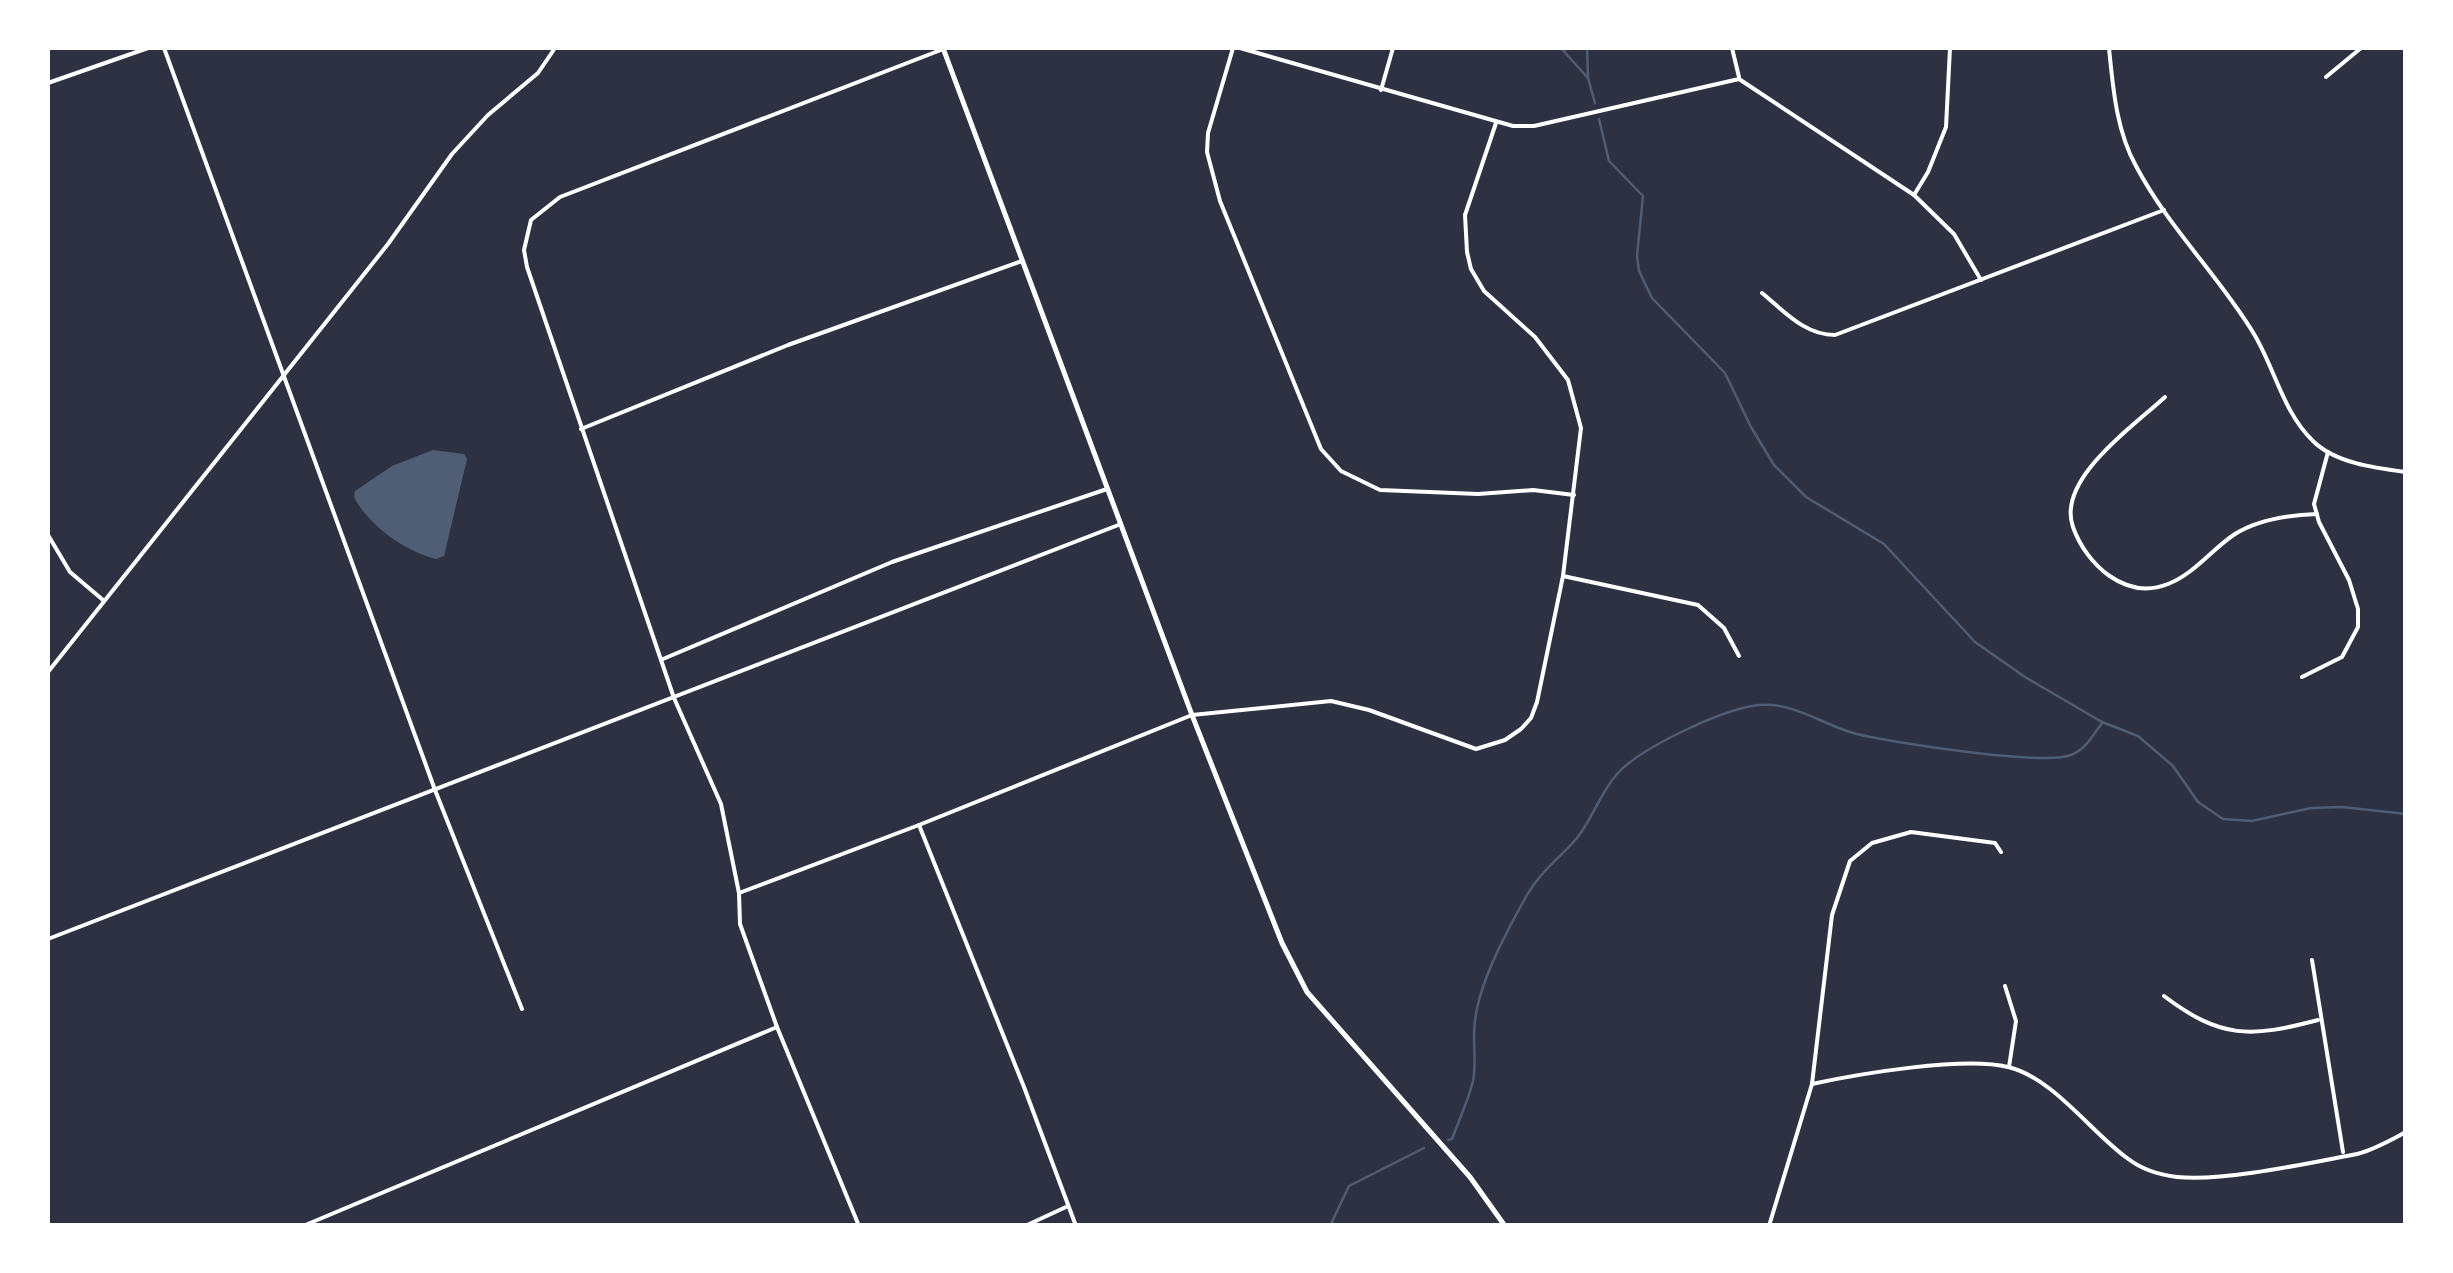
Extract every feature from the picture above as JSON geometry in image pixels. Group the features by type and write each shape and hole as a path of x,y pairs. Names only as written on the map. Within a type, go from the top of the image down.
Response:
{"street":[{"path":"48,83 148,48"},
{"path":"164,48 435,790 522,1009"},
{"path":"48,672 388,244 452,154 488,115 538,74 555,48"},
{"path":"859,1226 777,1027 740,924 739,893 721,804 674,698 580,429 527,267 525,234 530,220 560,197 944,48 1192,715 1254,876 1307,992 1470,1177 1506,1226"},
{"path":"1574,495 1533,490 1478,494 1380,490 1341,471 1321,449 1220,200 1208,152 1208,133 1237,48 1496,123 1534,126 1739,79"},
{"path":"1381,90 1393,48"},
{"path":"1732,48 1739,79 1914,194 1954,234 1981,280"},
{"path":"1914,194 1946,128 1950,48"},
{"path":"2109,48 2115,108 2134,164 2244,318 2300,425 2313,442 2328,452 2372,468 2406,472"},
{"path":"2326,77 2361,48"},
{"path":"739,893 1192,715 1331,701 1369,710 1476,749 1506,740 1530,718 1563,576 1581,428 1568,380 1534,336 1484,291 1471,268 1465,215 1496,123"},
{"path":"1762,293 1802,326 1819,335 1836,335 2164,210"},
{"path":"580,429 788,345 1022,261"},
{"path":"2166,397 2115,442 2075,487 2071,520 2078,538 2091,563 2111,579 2161,586 2198,564 2236,533 2286,516 2316,514"},
{"path":"2302,677 2342,657 2358,627 2358,610 2349,580 2314,504 2328,452"},
{"path":"662,659 892,562 1106,489"},
{"path":"48,939 1121,524"},
{"path":"48,535 70,572 104,600"},
{"path":"1563,576 1698,606 1724,628 1739,656"},
{"path":"920,824 1076,1226"},
{"path":"1769,1226 1812,1084 1832,915 1850,862 1872,843 1910,832 1995,843 2001,852"},
{"path":"2312,960 2343,1154"},
{"path":"2005,986 2016,1020 2010,1067"},
{"path":"2164,996 2188,1015 2226,1030 2267,1030 2320,1020"},
{"path":"304,1226 777,1027"},
{"path":"1812,1084 1950,1065 2010,1067 2048,1088 2128,1159 2177,1177 2216,1176 2357,1154 2406,1132"},
{"path":"1025,1226 1068,1206"}],"water":[{"path":"433,450 464,454 467,459 444,556 436,559 389,536 368,518 354,497 355,491 392,466"}],"waterway":[{"path":"1561,48 1587,77"},
{"path":"1587,48 1588,78 1595,103"},
{"path":"1599,119 1609,161 1643,196 1637,256 1639,271 1652,298 1725,373 1774,465 1806,497 1884,544 1975,642 2102,722 2138,736 2173,766 2198,802 2223,819 2252,821 2311,808 2342,807 2406,814"},
{"path":"1448,1140 1452,1139 1471,1088 1478,1006 1503,940 1532,887 1577,838 1611,781 1643,753 1720,716 1766,705 1791,709 1871,737 1964,752 2030,757 2071,755 2085,745 2102,723"},
{"path":"1330,1226 1349,1186 1424,1148"}]}
